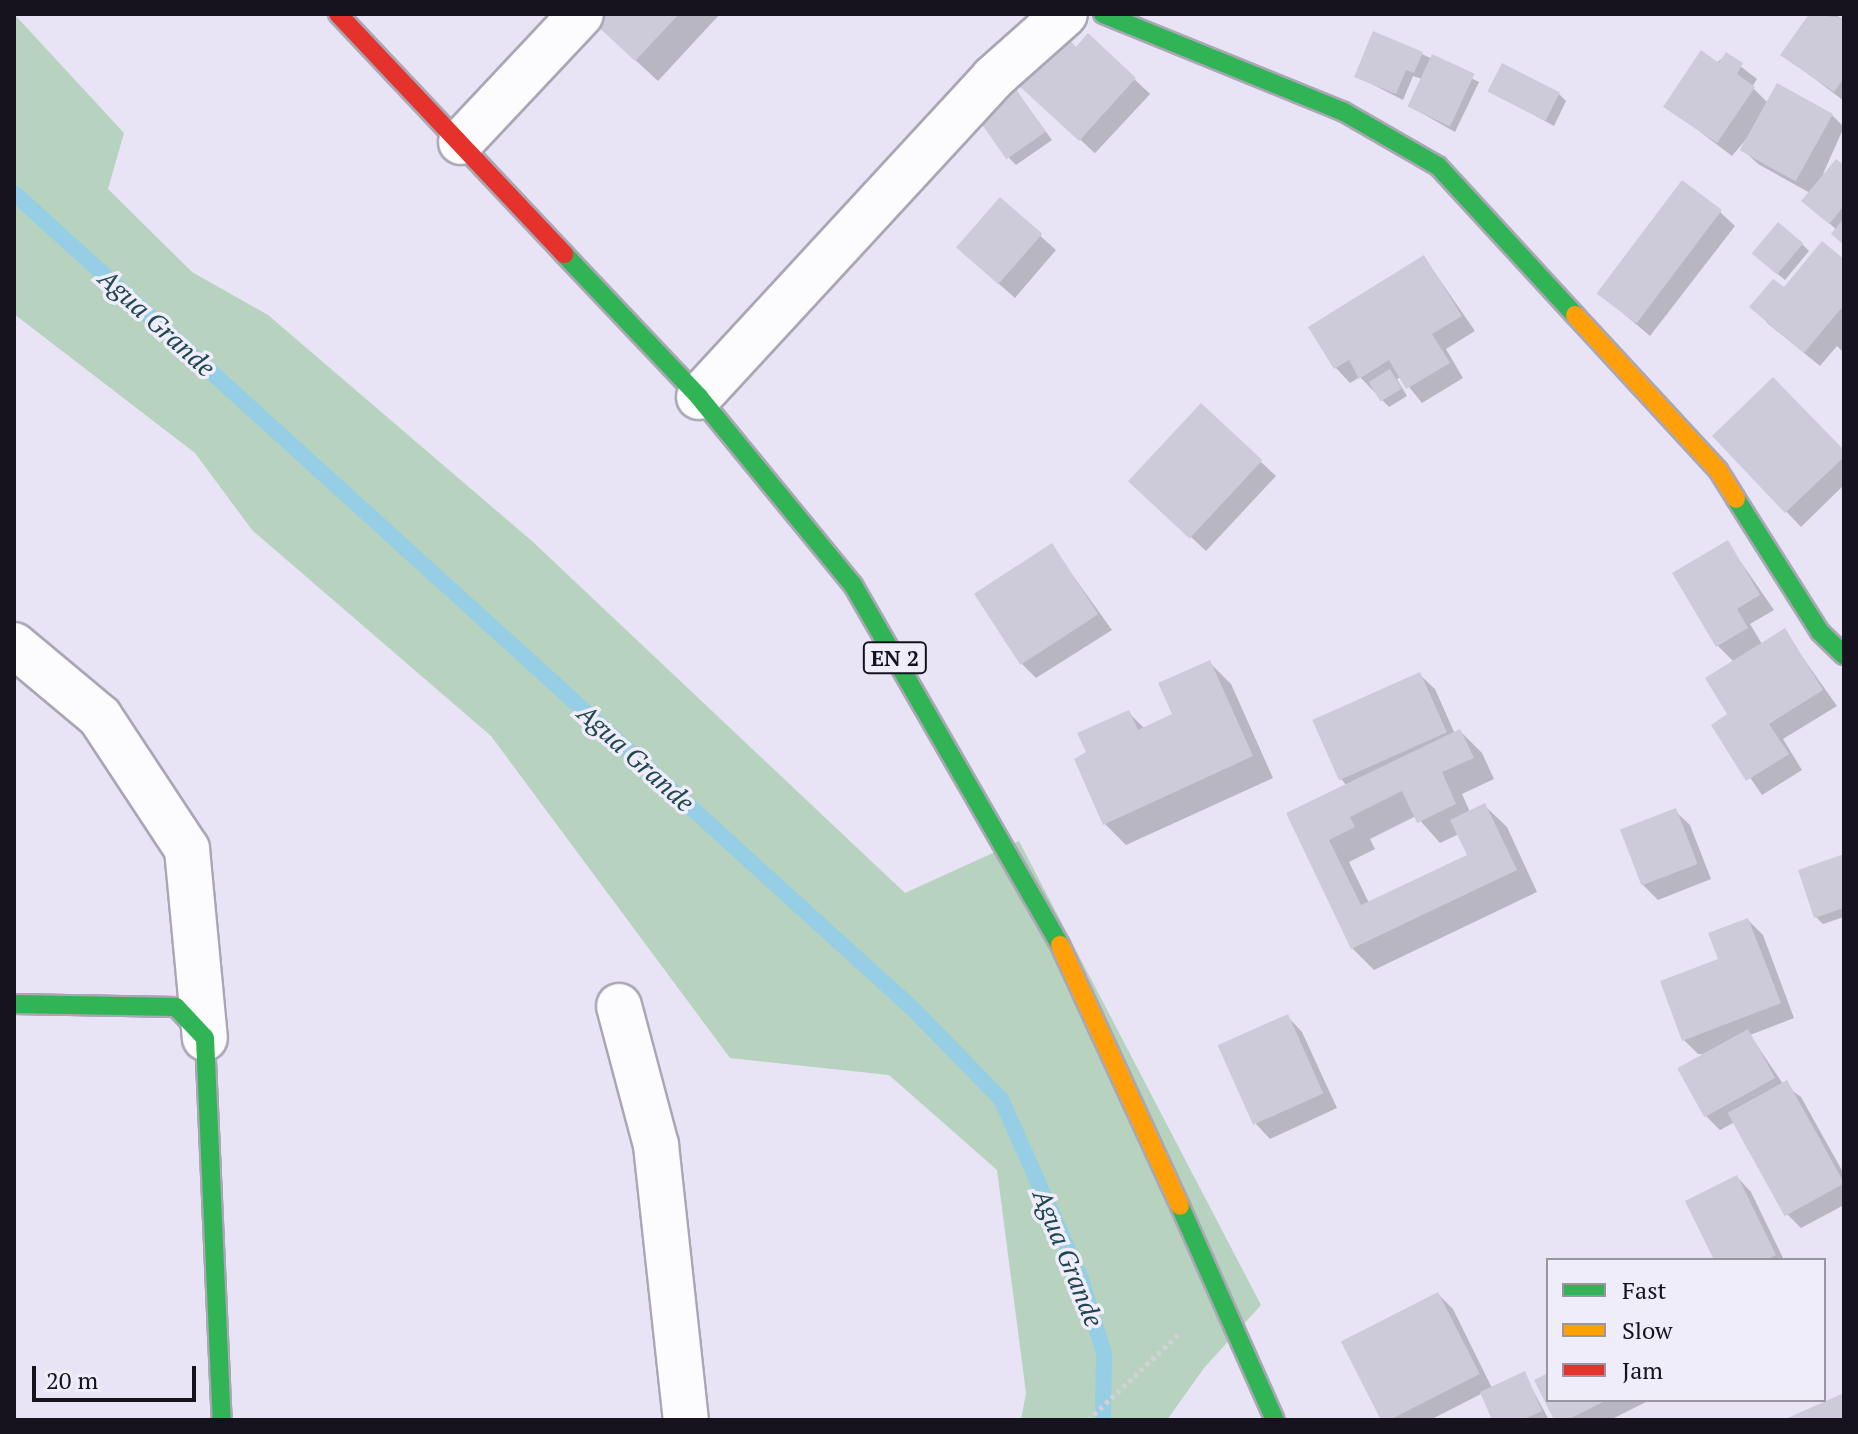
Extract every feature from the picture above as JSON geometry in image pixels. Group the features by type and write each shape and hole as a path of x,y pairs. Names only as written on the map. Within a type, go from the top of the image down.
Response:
{"main road":[{"name":"EN 2","path":"338,14 699,397 853,585 1076,973 1275,1420"},
{"path":"1103,14 1344,112 1438,166 1478,205 1554,298 1718,470 1820,632 1844,655"},
{"path":"14,1004 176,1007 205,1038 222,1420"}],"street":[{"path":"461,142 581,14"},
{"path":"699,397 993,78 1065,14"},
{"path":"14,645 100,717 187,849 205,1038"},
{"path":"619,1006 656,1145 686,1420"}],"path":[{"path":"1088,1420 1163,1346"}],"green space":[{"path":"14,14 124,133 108,189 192,272 268,315 533,542 905,893 1019,841 1261,1305 1204,1368 1167,1420 1021,1420 1026,1393 997,1170 889,1075 730,1058 491,736 252,530 195,453 14,314"}],"building":[{"path":"600,14 679,14 635,61 593,22"},
{"path":"1809,14 1844,18 1844,78 1834,92 1780,55"},
{"path":"1373,31 1423,52 1414,73 1406,70 1396,94 1354,77"},
{"path":"1062,32 1076,47 1088,33 1136,78 1079,141 1015,82"},
{"path":"1701,50 1719,63 1726,52 1743,63 1737,74 1755,87 1717,143 1663,107"},
{"path":"1432,54 1475,74 1450,126 1407,107"},
{"path":"1502,63 1560,93 1545,121 1487,92"},
{"path":"1777,83 1833,114 1796,181 1740,150"},
{"path":"1013,85 1046,132 1006,159 974,113"},
{"path":"1836,159 1844,165 1844,206 1829,224 1801,201"},
{"path":"1682,180 1722,210 1636,323 1597,293"},
{"path":"1000,197 1042,234 998,284 956,248"},
{"path":"1844,218 1844,245 1831,234"},
{"path":"1778,222 1803,243 1777,275 1752,253"},
{"path":"1822,241 1844,259 1844,305 1804,353 1749,307 1773,279 1784,287"},
{"path":"1424,255 1462,316 1432,334 1450,363 1406,389 1389,360 1359,379 1349,360 1334,369 1308,327"},
{"path":"1390,369 1402,389 1380,402 1369,382"},
{"path":"1773,377 1844,450 1844,457 1785,513 1712,436"},
{"path":"1201,403 1262,460 1189,539 1128,481"},
{"path":"1728,540 1760,595 1737,609 1748,628 1716,647 1672,573"},
{"path":"1052,543 1098,614 1020,665 974,594"},
{"path":"1785,628 1823,690 1769,724 1789,754 1746,781 1711,725 1727,714 1705,678"},
{"path":"1210,660 1253,756 1103,825 1074,759 1086,752 1077,733 1129,710 1138,730 1172,714 1158,683"},
{"path":"1420,672 1447,732 1339,780 1312,720"},
{"path":"1460,729 1474,758 1442,772 1456,804 1417,823 1402,791 1350,817 1355,827 1329,840 1361,905 1467,855 1450,820 1485,803 1517,870 1351,949 1286,813"},
{"path":"1676,808 1698,864 1641,886 1620,830"},
{"path":"1844,854 1844,908 1814,918 1798,870"},
{"path":"1748,918 1781,1003 1682,1041 1660,981 1718,959 1708,933"},
{"path":"1288,1014 1323,1093 1253,1125 1218,1045"},
{"path":"1748,1029 1775,1078 1704,1117 1677,1068"},
{"path":"1787,1080 1844,1183 1785,1216 1728,1113"},
{"path":"1737,1175 1776,1255 1771,1258 1713,1258 1685,1201"},
{"path":"1438,1292 1480,1374 1389,1420 1381,1420 1341,1341"},
{"path":"1525,1371 1542,1411 1522,1420 1492,1420 1480,1392"},
{"path":"1546,1374 1546,1402 1603,1402 1567,1420 1554,1420 1534,1380"},
{"path":"1844,1393 1844,1420 1783,1420 1826,1402"}],"waterway":[{"name":"Agua Grande","path":"14,193 914,1010 1001,1099 1081,1279 1104,1353 1103,1420"}],"traffic: fast":[{"path":"1103,14 1344,112 1438,166 1575,315"},
{"path":"564,254 699,397 853,585 1060,945"},
{"path":"1736,499 1820,632 1844,655"},
{"path":"14,1004 176,1007 205,1038 222,1420"},
{"path":"1180,1206 1275,1420"}],"traffic: slow":[{"path":"1575,315 1718,470 1736,499"},
{"path":"1060,945 1180,1206"}],"traffic: jam":[{"path":"338,14 564,254"}]}
